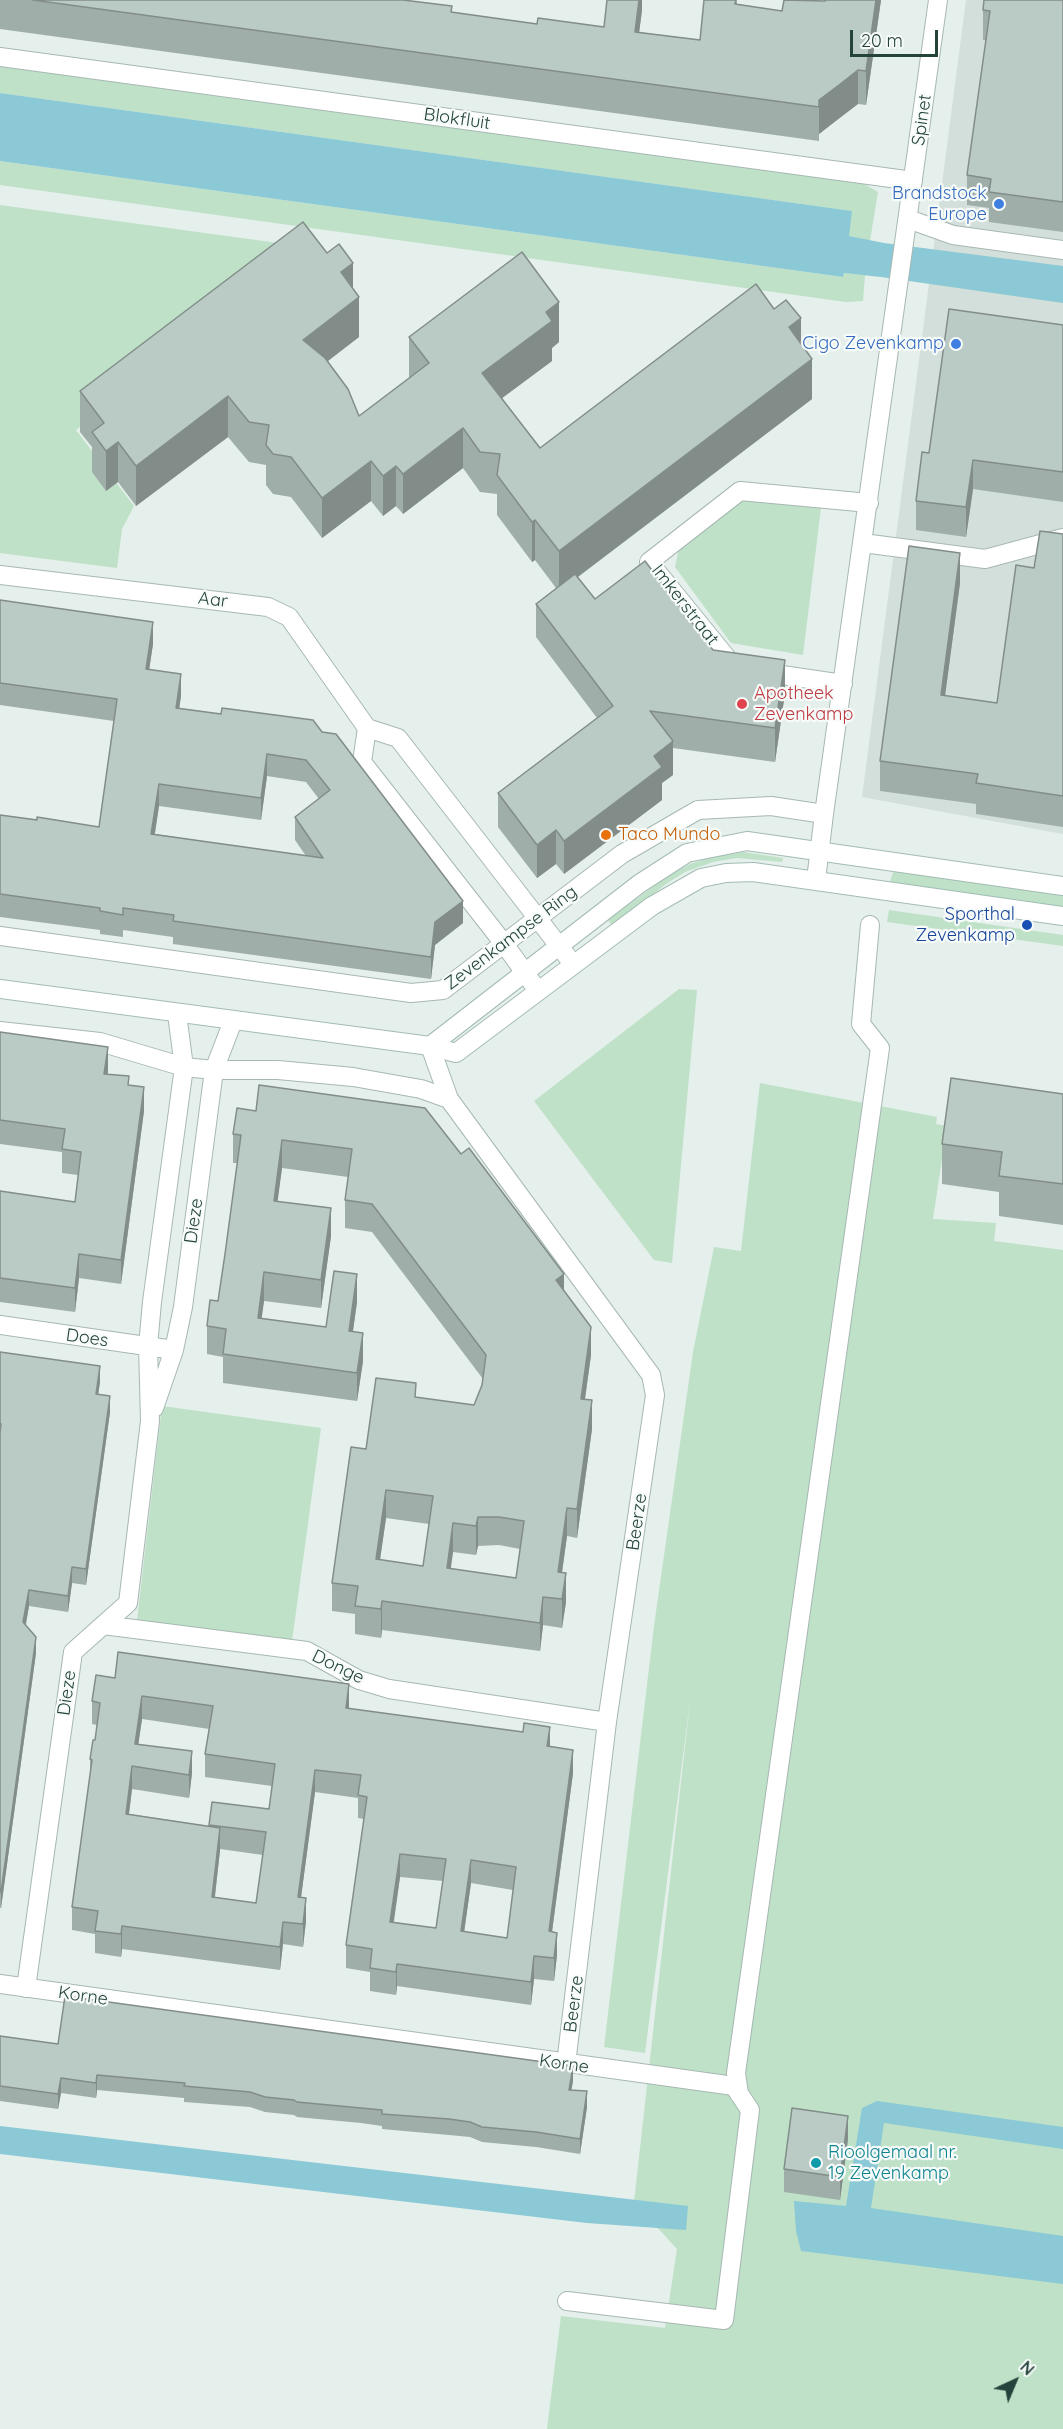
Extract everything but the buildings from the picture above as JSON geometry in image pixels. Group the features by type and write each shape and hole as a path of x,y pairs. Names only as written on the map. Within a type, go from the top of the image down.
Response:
{"street":[{"name":"Spinet","path":"869,502 938,0"},
{"name":"Blokfluit","path":"0,57 913,182"},
{"path":"908,219 953,235 1063,250"},
{"name":"Imkerstraat","path":"843,684 735,668 649,562 740,491 869,502"},
{"path":"816,880 869,502"},
{"path":"863,543 985,559 1063,538"},
{"name":"Aar","path":"0,575 268,607 289,617 367,728"},
{"path":"538,991 505,945 362,762 367,728 398,738 573,964"},
{"name":"Zevenkampse Ring","path":"0,936 411,993 443,990 622,854 698,810 771,806 824,814"},
{"name":"Zevenkampse Ring","path":"430,1046 526,974 639,884 687,853 747,841 1063,886"},
{"path":"0,989 233,1022 430,1046 456,1053 652,906 701,878 726,873 753,872 1063,916"},
{"path":"567,2301 724,2320 750,2110 739,2094 736,2073 880,1048 861,1024 870,925"},
{"name":"Dieze","path":"27,1988 73,1652 128,1603 150,1421 148,1346 161,1224 184,1067 177,1014"},
{"name":"Dieze","path":"150,1421 174,1350 183,1307 214,1070 233,1022"},
{"path":"0,1031 100,1042 184,1067 214,1070 278,1070 353,1077 421,1089 449,1099"},
{"name":"Beerze","path":"430,1046 449,1099 651,1375 656,1395 607,1722 566,2064"},
{"name":"Does","path":"0,1326 174,1350"},
{"name":"Donge","path":"103,1625 307,1651 358,1680 389,1689 607,1722"},
{"name":"Korne","path":"0,1984 566,2064 710,2082 734,2086 739,2094"}],"shaded area":[{"path":"966,0 1063,0 1063,834 862,797"}],"green space":[{"path":"0,65 861,182 878,192 870,241 848,236 851,211 0,93"},
{"path":"0,161 843,277 844,273 865,275 863,301 846,302 0,185"},
{"path":"0,205 300,246 301,258 76,430 134,506 122,529 117,568 0,553"},
{"path":"745,496 821,508 803,655 731,643 675,567 680,544"},
{"path":"743,852 783,858 782,862 737,858 713,862 685,872 666,884 612,926 608,920 668,876 690,864 716,856"},
{"path":"894,869 1063,893 1063,907 890,882"},
{"path":"889,910 1063,935 1063,946 887,922"},
{"path":"679,989 697,990 672,1263 654,1260 534,1101"},
{"path":"760,1083 937,1117 936,1124 947,1126 933,1219 996,1223 994,1241 1063,1250 1063,2429 547,2429 561,2316 665,2328 677,2249 634,2202 691,1693 645,2053 604,2047 654,1626 693,1352 714,1247 741,1251"},
{"path":"162,1406 321,1428 292,1641 137,1620"}],"water":[{"path":"0,93 852,211 849,236 884,243 1063,266 1063,303 881,277 844,273 843,277 0,161"},
{"path":"877,2101 1063,2127 1063,2149 884,2123 871,2208 1063,2236 1063,2284 801,2251 796,2231 794,2201 846,2206 862,2108"},
{"path":"0,2126 688,2206 686,2230 587,2223 0,2154"}],"place":[{"name":"Brandstock Europe","path":"999,204"},
{"name":"Cigo Zevenkamp","path":"956,344"},
{"name":"Apotheek Zevenkamp","path":"742,704"},
{"name":"Taco Mundo","path":"606,835"},
{"name":"Sporthal Zevenkamp","path":"1027,925"},
{"name":"Rioolgemaal nr. 19 Zevenkamp","path":"816,2163"}]}
